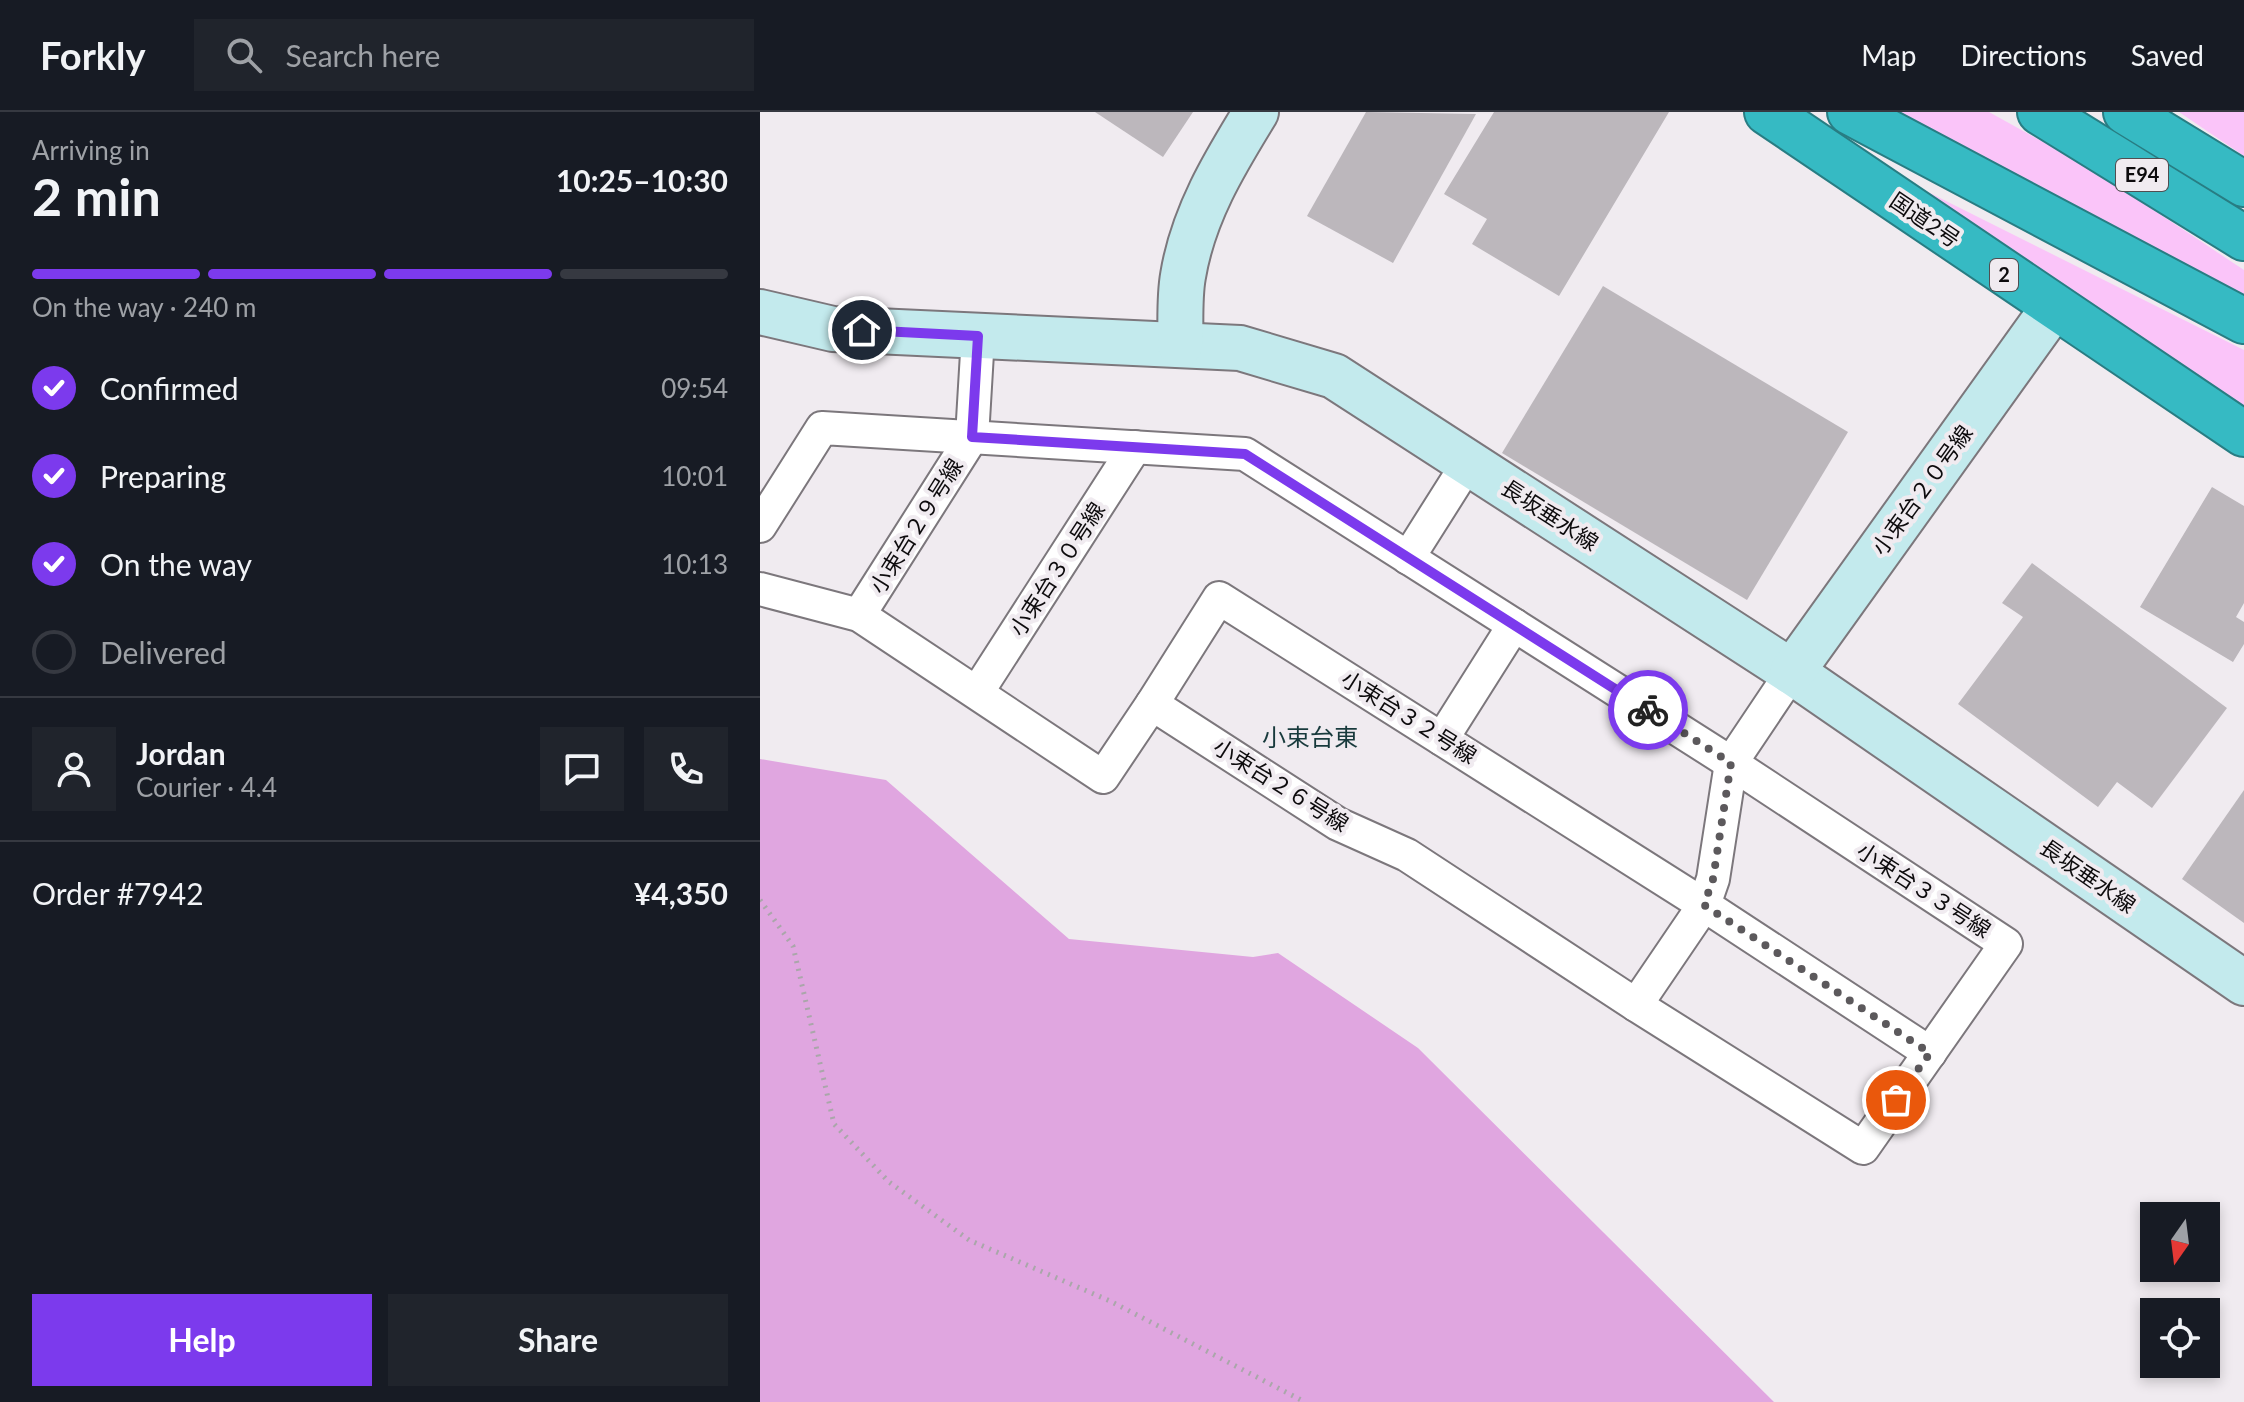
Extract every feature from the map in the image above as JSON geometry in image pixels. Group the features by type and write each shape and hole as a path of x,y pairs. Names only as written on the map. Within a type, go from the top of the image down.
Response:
{"highway":[{"name":"国道2号","path":"1767,112 2053,308 2244,434"},
{"path":"1850,112 2244,321"},
{"name":"E94","path":"2040,112 2244,238"},
{"name":"E94","path":"2126,112 2244,184"}],"main road":[{"path":"1180,345 1182,278 1195,229 1215,179 1256,112"},
{"name":"小束台２０号線","path":"1792,672 2053,308"},
{"name":"長坂垂水線","path":"760,312 833,329 1240,348 1334,376 1792,672 2244,983"}],"street":[{"path":"972,437 978,336"},
{"path":"760,526 822,428 1245,454 1731,763"},
{"name":"小束台２９号線","path":"859,615 972,437"},
{"name":"小束台３０号線","path":"978,691 1135,447"},
{"path":"1408,558 1468,463"},
{"path":"760,589 859,615 978,691 1103,777 1152,704"},
{"name":"小束台３２号線","path":"1152,704 1219,598 1704,905 1930,1053"},
{"path":"1442,739 1514,625"},
{"path":"1636,1005 1704,905 1713,879 1731,763 1792,672"},
{"name":"小束台２６号線","path":"1152,704 1338,824 1407,855 1636,1005"},
{"name":"小束台３３号線","path":"1636,1005 1863,1148 2006,944 1731,763"}],"path":[{"path":"760,900 793,946 834,1124 889,1182 969,1240 1110,1301 1305,1402"}],"shaded area":[{"path":"1879,112 1989,112 2092,169 2244,270 2244,304"},
{"path":"2179,112 2244,112 2244,156"},
{"path":"1886,171 2244,350 2244,418"},
{"path":"760,759 886,780 1069,939 1253,957 1278,953 1418,1048 1774,1402 760,1402"}],"building":[{"path":"1095,112 1193,112 1163,157"},
{"path":"1366,112 1476,114 1393,263 1307,216"},
{"path":"1494,112 1669,112 1559,296 1472,244 1487,219 1444,194"},
{"path":"1603,286 1848,432 1747,600 1502,453"},
{"path":"2212,487 2244,506 2244,603 2236,617 2244,622 2244,644 2233,662 2140,607"},
{"path":"2032,563 2227,708 2152,808 2117,782 2098,807 1958,704 2023,617 2002,603"},
{"path":"2244,790 2244,923 2182,879"}],"way so far":[{"path":"1648,710 1731,763 1713,879 1704,905 1930,1053 1896,1100"}],"district":[{"name":"小束台東","path":"1310,738"}],"route":[{"path":"862,330 978,336 972,437 1245,454 1648,710"}]}
